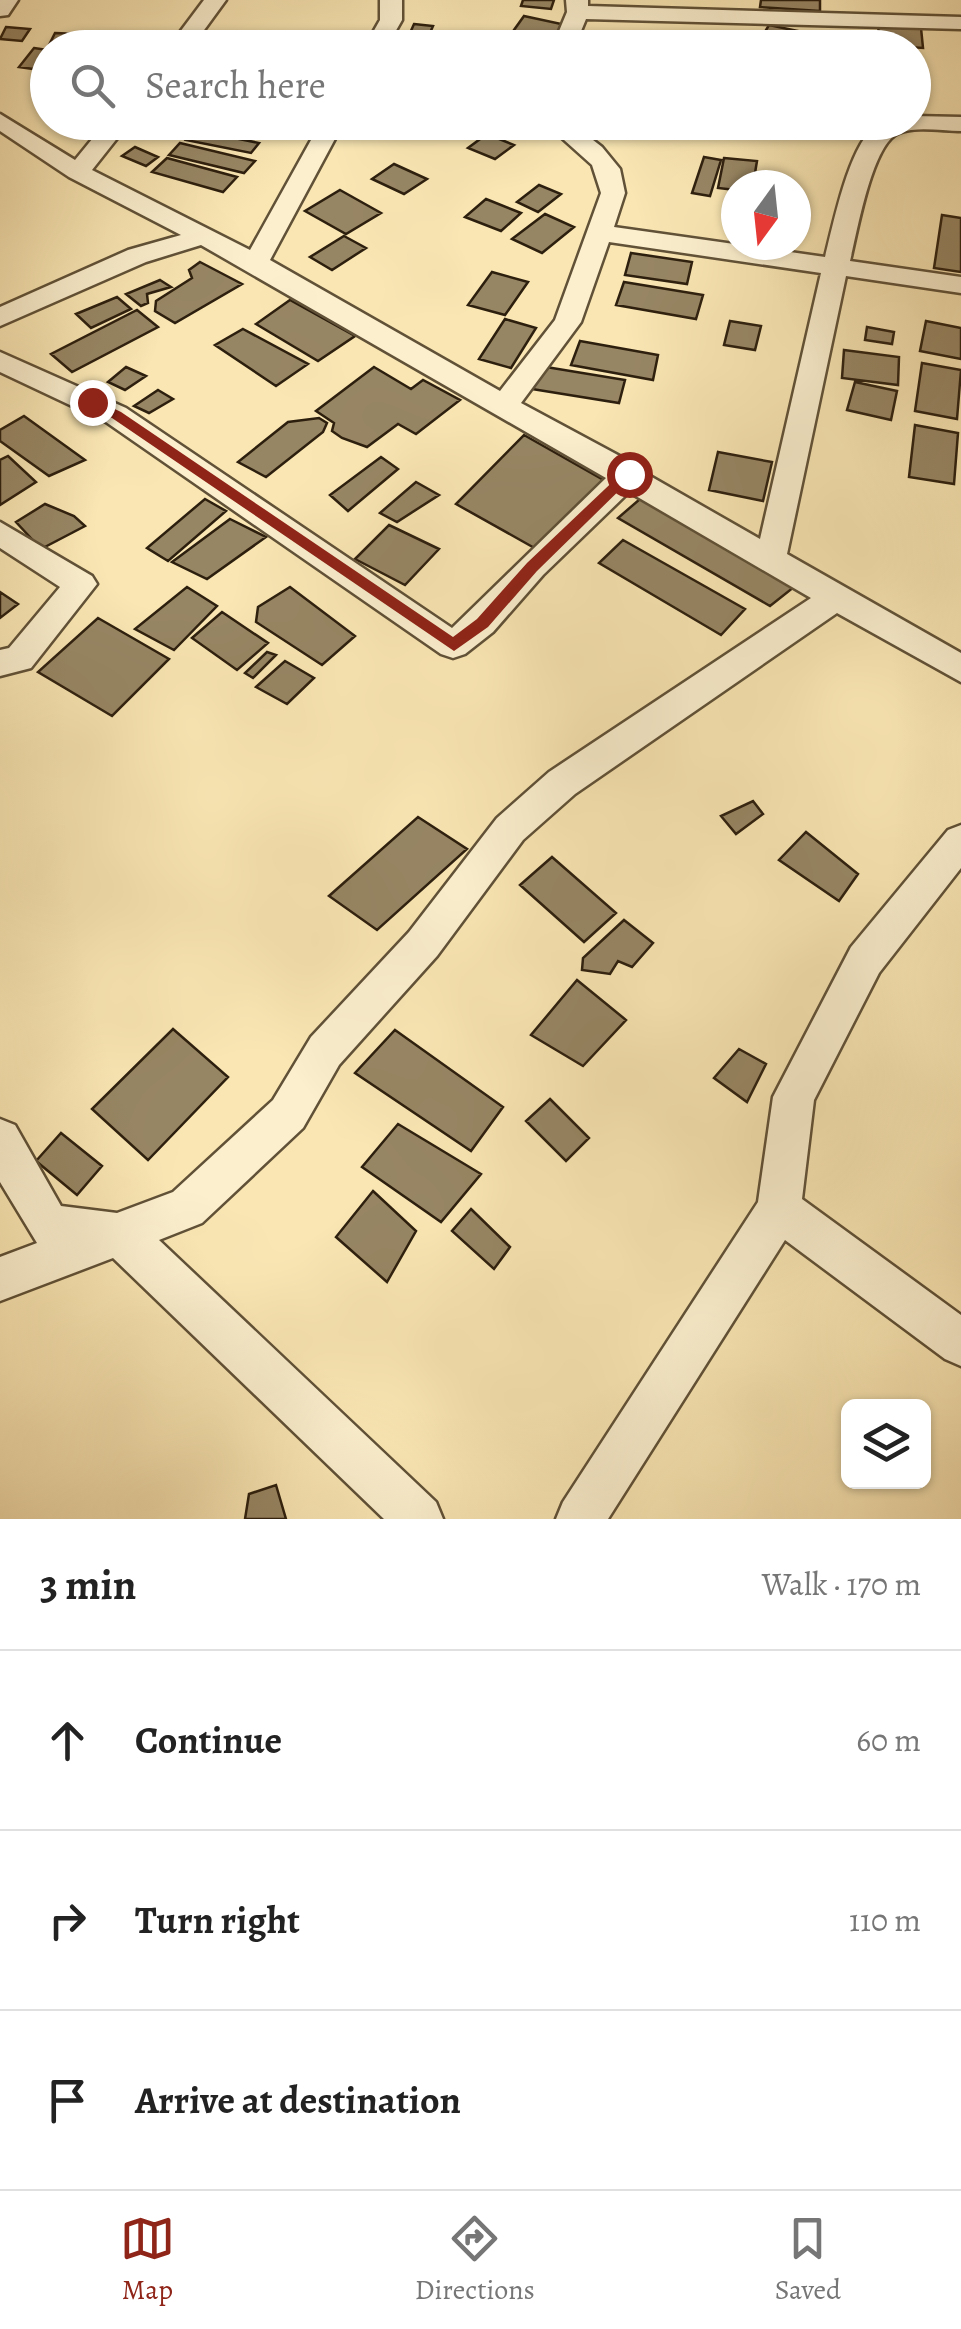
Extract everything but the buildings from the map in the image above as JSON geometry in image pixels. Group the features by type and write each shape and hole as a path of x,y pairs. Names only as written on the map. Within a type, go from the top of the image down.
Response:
{"street":[{"path":"0,10 7,0"},
{"path":"192,30 214,0"},
{"path":"385,30 391,20 391,0"},
{"path":"569,30 577,6 961,23"},
{"path":"0,121 78,172 256,263 502,408 629,474 961,669"},
{"path":"931,124 961,124"},
{"path":"78,172 104,140"},
{"path":"256,263 322,140"},
{"path":"502,408 568,322 614,193 614,177 608,164 578,140"},
{"path":"772,558 837,266 869,146 874,140"},
{"path":"602,233 961,285"},
{"path":"0,317 137,256 206,235"},
{"path":"0,360 35,380 116,415 454,645 482,623 532,567 629,474"},
{"path":"0,390 35,380"},
{"path":"0,533 81,584 19,659 0,663"},
{"path":"0,1279 187,1208 288,1114 325,1051 423,944 510,829 562,783 837,597"},
{"path":"580,1519 779,1208 794,1096 865,960 961,842"},
{"path":"0,1140 48,1226 121,1235 418,1519"},
{"path":"779,1208 961,1343"}],"route":[{"path":"92,402 454,645 482,623 532,567 629,474"}]}
